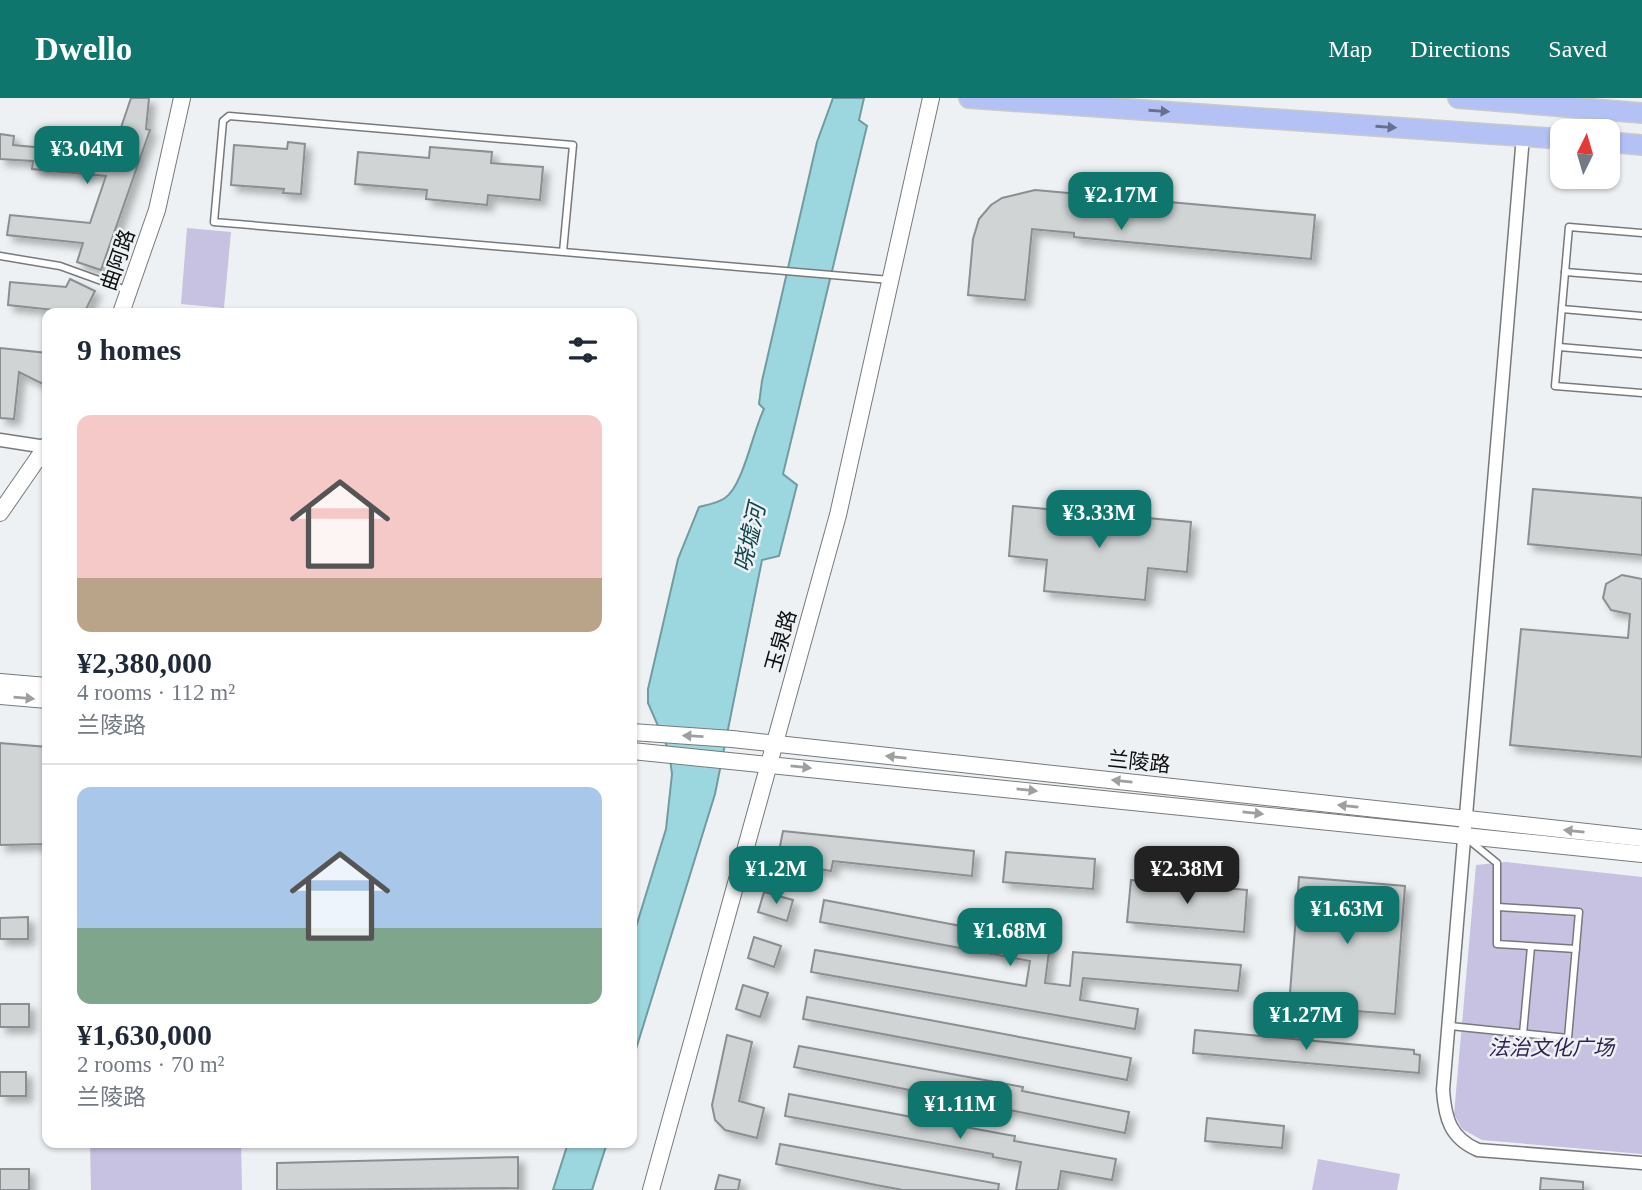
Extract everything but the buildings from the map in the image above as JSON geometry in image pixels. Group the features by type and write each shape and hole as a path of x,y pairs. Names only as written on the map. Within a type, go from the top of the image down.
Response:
{"main road":[{"path":"969,98 1550,138"},
{"path":"1458,98 1642,113"},
{"path":"1620,143 1642,145"}],"street":[{"name":"曲阿路","path":"123,308 157,210 182,98"},
{"name":"玉泉路","path":"651,1190 838,515 931,98"},
{"path":"1523,136 1464,827 1443,1090 1444,1111 1452,1131 1463,1144 1478,1150 1642,1163"},
{"path":"0,440 42,445"},
{"path":"0,513 42,453"},
{"path":"0,682 42,686"},
{"path":"0,696 42,700"},
{"name":"兰陵路","path":"637,732 774,743 1464,827 1642,854"},
{"name":"兰陵路","path":"637,752 1464,827 1642,838"}],"lane":[{"path":"563,252 573,145 229,116 223,121 214,222 763,270 890,279"},
{"path":"1642,233 1569,227 1555,386 1642,393"},
{"path":"0,256 60,266 131,291"},
{"path":"1565,271 1642,278"},
{"path":"1562,309 1642,316"},
{"path":"1559,347 1642,354"},
{"path":"1464,827 1497,863 1497,944 1576,950"},
{"path":"1450,1026 1568,1038 1579,912 1498,907"},
{"path":"1524,1034 1531,947"}],"green space":[{"path":"187,228 231,232 224,308 181,304"},
{"name":"法治文化广场","path":"1506,862 1642,877 1642,1154 1482,1140 1462,1129 1454,1114 1476,865"},
{"path":"90,1148 241,1148 242,1190 91,1190"},
{"path":"1318,1159 1400,1174 1397,1190 1312,1190"}],"water":[{"name":"哓墟河","path":"833,98 864,98 859,120 867,126 783,474 797,485 779,556 762,560 715,794 637,1046 637,924 666,829 672,774 669,751 648,703 648,689 678,559 699,507 719,501 731,492 764,409 759,404 762,381 817,142"},
{"path":"566,1148 605,1148 592,1190 553,1190"}]}
